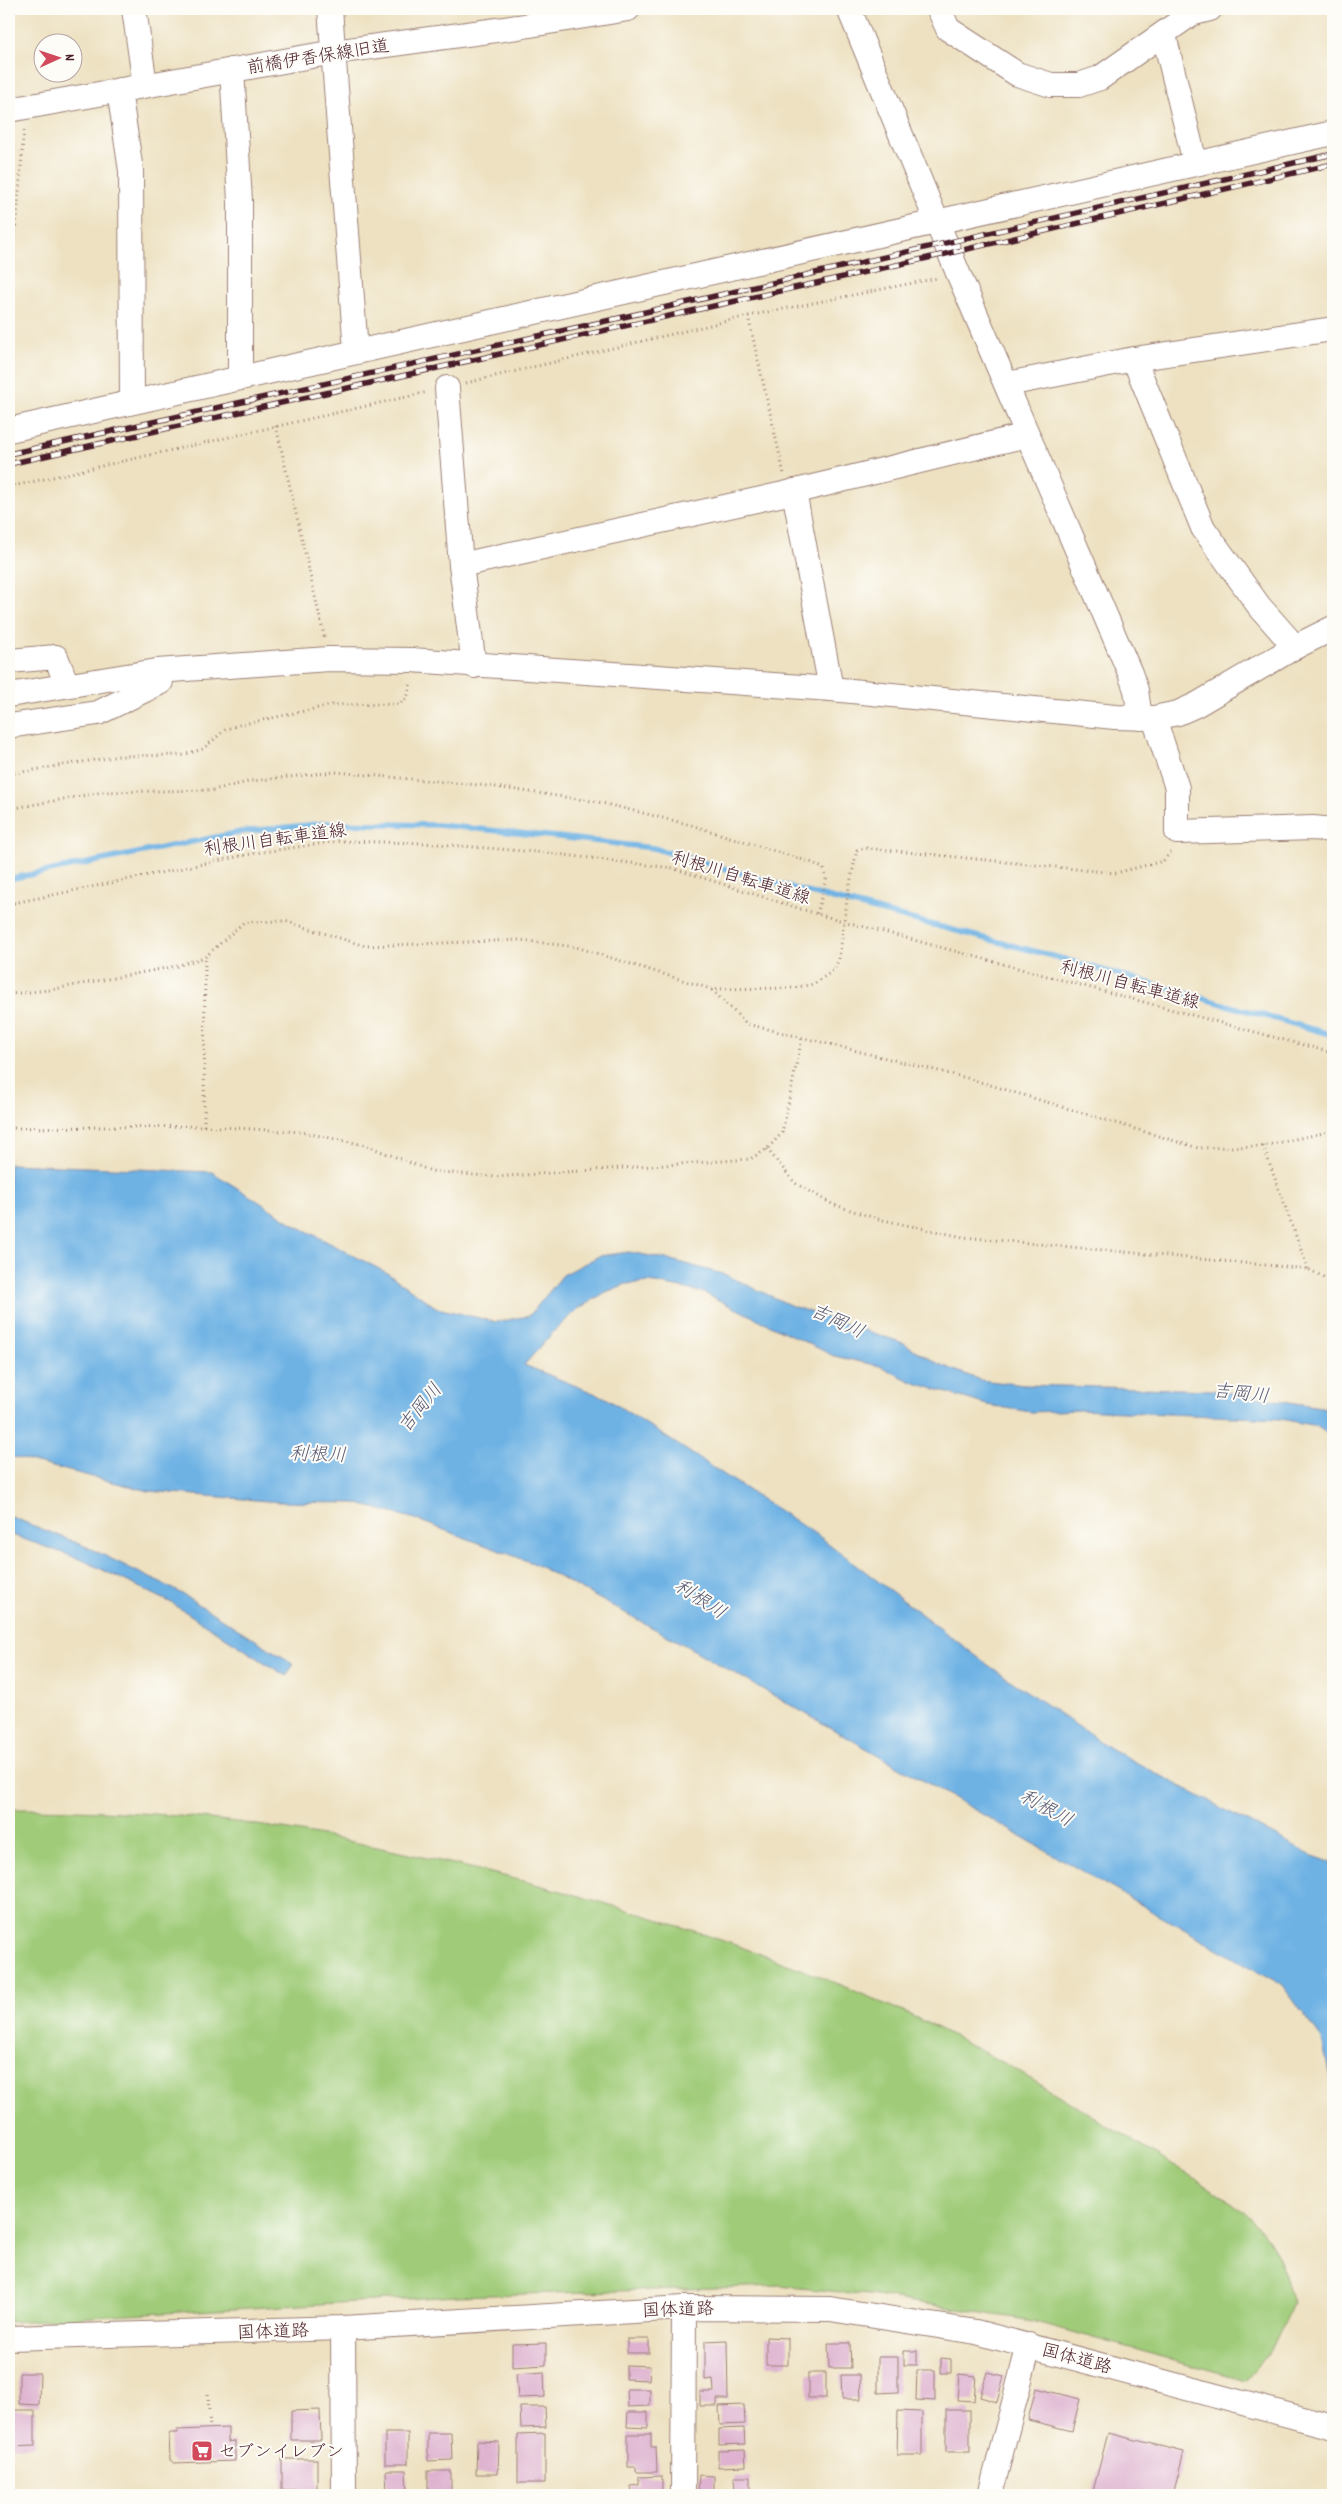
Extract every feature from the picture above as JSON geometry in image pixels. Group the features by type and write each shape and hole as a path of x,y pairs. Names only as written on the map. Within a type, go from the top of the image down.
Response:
{"street":[{"path":"134,9 145,86"},
{"path":"330,9 356,351"},
{"name":"前橋伊香保線旧道","path":"16,109 518,18 628,9"},
{"path":"849,9 958,274 1007,384 1177,788 1177,832 1313,828 1333,830"},
{"path":"939,9 948,29 1016,74 1051,85 1079,85 1100,78 1164,35 1191,14 1210,9"},
{"path":"1164,35 1195,163"},
{"path":"232,70 240,201 240,378"},
{"path":"119,90 131,171 132,402"},
{"path":"9,430 1333,133"},
{"path":"1007,384 1134,358 1333,329"},
{"path":"1134,358 1203,528 1259,606 1295,647"},
{"path":"447,388 462,565 474,666"},
{"path":"462,565 791,492 1027,435"},
{"path":"791,492 831,689"},
{"path":"9,695 157,671 330,659 411,660 474,666 831,689 1147,718 1178,713 1196,705 1295,647 1333,628"},
{"path":"9,661 56,657 67,685"},
{"path":"9,726 105,711 161,682 157,671"},
{"path":"683,2495 684,2308"},
{"name":"国体道路","path":"9,2338 343,2328 684,2308 830,2309 936,2324 1029,2345 1333,2427"},
{"path":"343,2328 344,2495"},
{"path":"990,2495 1029,2345"}],"path":[{"path":"9,271 20,177 16,109"},
{"path":"9,487 447,388 748,316 958,274"},
{"path":"748,316 791,492"},
{"path":"276,426 330,659"},
{"path":"9,774 119,756 183,755 203,749 226,729 239,725 332,705 398,704 407,698 411,683"},
{"path":"9,809 103,792 213,790 252,781 335,772 490,786 598,802 691,825 813,863 824,868 826,879 817,914"},
{"path":"9,994 49,990 168,968 205,957 244,922 285,921 365,946 520,940 576,947 712,990 793,988 814,984 834,970 839,959 848,892 858,850 866,848 1116,873 1163,861 1170,855 1177,832"},
{"name":"利根川自転車道線","path":"9,904 256,853 338,841 384,841 548,853 672,868 845,922 1333,1053"},
{"path":"204,1126 205,957"},
{"path":"712,990 747,1024 967,1078 1198,1148 1263,1146 1333,1130"},
{"path":"9,1128 204,1126 301,1132 365,1145 431,1171 494,1177 750,1159 768,1149 782,1133 802,1038"},
{"path":"1263,1146 1308,1268"},
{"path":"768,1149 795,1183 832,1204 878,1219 963,1237 1308,1268 1333,1282"},
{"path":"208,2394 210,2429"}],"green space":[{"path":"9,1809 109,1811 235,1822 261,1825 388,1849 540,1885 603,1903 728,1942 789,1965 910,2015 1009,2066 1226,2198 1248,2216 1267,2238 1283,2270 1293,2304 1270,2352 1246,2380 1033,2321 870,2295 780,2286 457,2296 9,2322"}],"water":[{"path":"9,1164 212,1172 297,1226 387,1273 437,1308 496,1322 529,1316 563,1275 599,1256 629,1252 671,1260 726,1275 792,1306 903,1343 939,1364 980,1380 1024,1385 1213,1390 1333,1409 1333,1437 1316,1426 1281,1419 1079,1410 1031,1412 987,1405 912,1382 880,1366 834,1356 702,1292 650,1282 626,1284 606,1292 578,1309 554,1331 524,1365 606,1398 820,1537 988,1665 1111,1749 1310,1855 1333,1863 1333,2092 1322,2039 1284,1986 692,1649 533,1563 412,1518 354,1503 279,1502 149,1491 9,1456"},
{"path":"9,1516 87,1547 179,1592 294,1664 286,1676 170,1602 80,1559 9,1534"}],"building":[{"path":"766,2337 788,2338 788,2365 766,2365"},
{"path":"627,2339 649,2339 649,2353 627,2353"},
{"path":"727,2340 728,2399 717,2399 717,2406 700,2406 700,2392 714,2392 713,2379 705,2380 705,2341"},
{"path":"546,2343 546,2365 512,2367 512,2344"},
{"path":"828,2343 850,2343 851,2368 829,2368"},
{"path":"904,2351 917,2351 917,2365 904,2365"},
{"path":"878,2357 898,2357 898,2392 878,2393"},
{"path":"941,2358 951,2359 951,2373 941,2373"},
{"path":"626,2365 650,2366 649,2380 626,2379"},
{"path":"917,2370 935,2370 935,2401 916,2400"},
{"path":"544,2372 545,2397 518,2398 516,2374"},
{"path":"987,2372 1004,2376 997,2402 980,2397"},
{"path":"19,2373 40,2373 39,2405 19,2404"},
{"path":"808,2373 826,2373 826,2398 808,2398"},
{"path":"959,2374 976,2376 974,2401 957,2400"},
{"path":"841,2375 860,2375 861,2399 842,2399"},
{"path":"1036,2388 1080,2399 1072,2431 1028,2420"},
{"path":"627,2389 650,2389 650,2406 628,2407"},
{"path":"744,2405 745,2424 720,2425 719,2406"},
{"path":"520,2407 545,2407 546,2427 521,2428"},
{"path":"9,2410 35,2410 35,2446 9,2447"},
{"path":"320,2410 321,2440 291,2440 291,2411"},
{"path":"946,2410 970,2410 970,2452 946,2452"},
{"path":"898,2411 922,2412 922,2455 897,2455"},
{"path":"628,2412 648,2412 648,2428 627,2427"},
{"name":"セブンイレブン","path":"228,2428 228,2442 235,2441 235,2461 174,2463 170,2460 169,2433 177,2433 177,2430"},
{"path":"744,2428 745,2444 719,2445 719,2429"},
{"path":"385,2433 408,2433 408,2464 385,2464"},
{"path":"428,2433 451,2433 452,2460 428,2461"},
{"path":"545,2433 545,2483 518,2483 518,2434"},
{"path":"1108,2433 1184,2452 1173,2495 1092,2495"},
{"path":"628,2434 651,2434 651,2447 656,2447 657,2472 636,2472 636,2467 628,2467"},
{"path":"477,2441 499,2442 498,2474 476,2474"},
{"path":"745,2450 746,2466 718,2467 718,2451"},
{"path":"282,2459 317,2459 317,2490 282,2490"},
{"path":"386,2470 406,2470 407,2495 387,2495"},
{"path":"428,2471 451,2471 451,2495 428,2495"},
{"path":"699,2475 714,2476 714,2495 698,2495"},
{"path":"662,2476 662,2494 632,2495 631,2486 639,2485 639,2477"},
{"path":"734,2477 750,2477 750,2495 735,2495"}],"waterway":[{"path":"9,879 241,832 327,823 438,825 653,848 799,890 1049,955 1333,1035"}],"railway":[{"path":"9,454 615,319 1333,154"},
{"path":"9,464 950,253 1333,164"}],"place":[{"name":"セブンイレブン","path":"202,2451"}],"water label":[{"name":"吉岡川","path":"838,1320"},
{"name":"吉岡川","path":"1241,1392"},
{"name":"吉岡川","path":"419,1407"},
{"name":"利根川","path":"318,1453"},
{"name":"利根川","path":"701,1598"},
{"name":"利根川","path":"1047,1807"}]}
